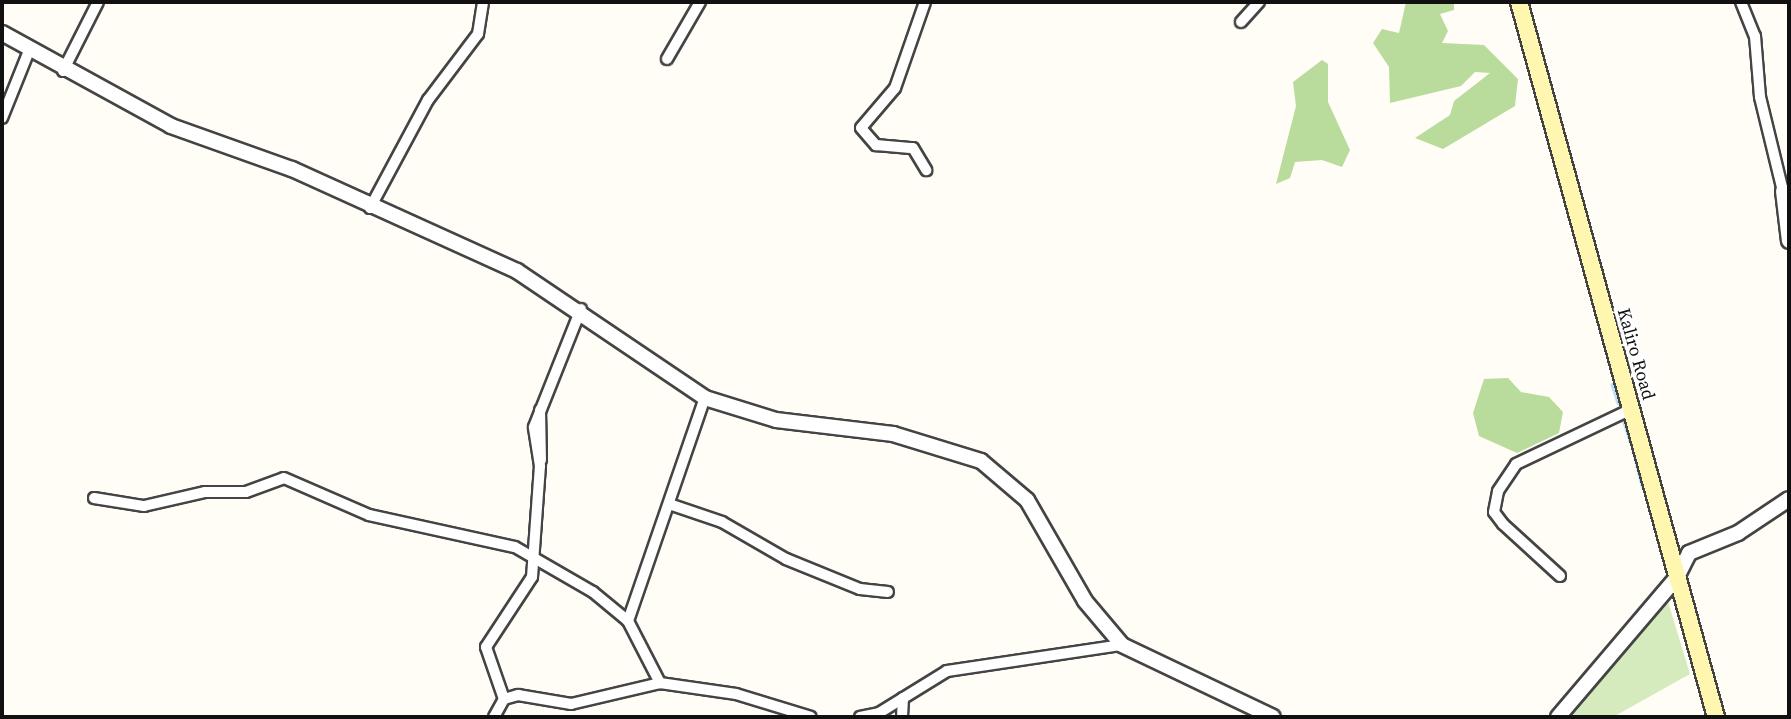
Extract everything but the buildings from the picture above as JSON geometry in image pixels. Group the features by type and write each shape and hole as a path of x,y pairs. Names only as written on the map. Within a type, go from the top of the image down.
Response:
{"main road":[{"name":"Kaliro Road","path":"1518,2 1716,717"}],"street":[{"path":"64,71 98,2"},
{"path":"370,208 428,100 478,34 483,2"},
{"path":"667,59 700,2"},
{"path":"925,2 895,88 861,128 876,145 914,148 926,170"},
{"path":"1241,22 1259,2"},
{"path":"1741,2 1755,36 1760,97 1783,191 1789,241"},
{"path":"2,33 64,71 172,126 292,169 370,208 517,271 582,309 705,398 776,420 904,437 981,461 1027,500 1085,601 1122,645 1273,717"},
{"path":"2,118 29,51"},
{"path":"494,717 504,699 486,647 532,577 536,560 532,507 540,466 533,441 540,407 582,309"},
{"path":"628,621 671,505 705,398"},
{"path":"1560,576 1503,524 1494,512 1498,491 1516,464 1632,409"},
{"path":"93,498 144,506 205,492 246,492 284,478 369,515 515,547 628,621 660,683"},
{"path":"1558,717 1677,577 1689,553 1738,533 1789,499"},
{"path":"671,505 860,589 888,592"},
{"path":"860,717 903,698 947,671 974,664 1122,645"},
{"path":"504,699 571,705 660,683 736,694 811,717"},
{"path":"902,717 903,698"}],"green space":[{"path":"1406,2 1454,2 1454,10 1440,14 1448,31 1442,43 1484,45 1518,79 1515,106 1443,149 1415,138 1450,115 1454,101 1490,73 1475,72 1461,86 1390,103 1389,67 1373,43 1382,29 1399,33"},
{"path":"1322,60 1328,64 1328,102 1350,150 1342,167 1322,160 1295,162 1290,178 1276,184 1296,106 1293,82"},
{"path":"1508,378 1521,392 1549,397 1563,412 1559,433 1517,453 1479,436 1473,413 1484,379"},
{"path":"1666,595 1690,674 1613,717 1567,717 1565,710"}],"waterway":[{"path":"1613,385 1619,403"},
{"path":"1623,417 1631,442"},
{"path":"1634,450 1643,487"}]}
